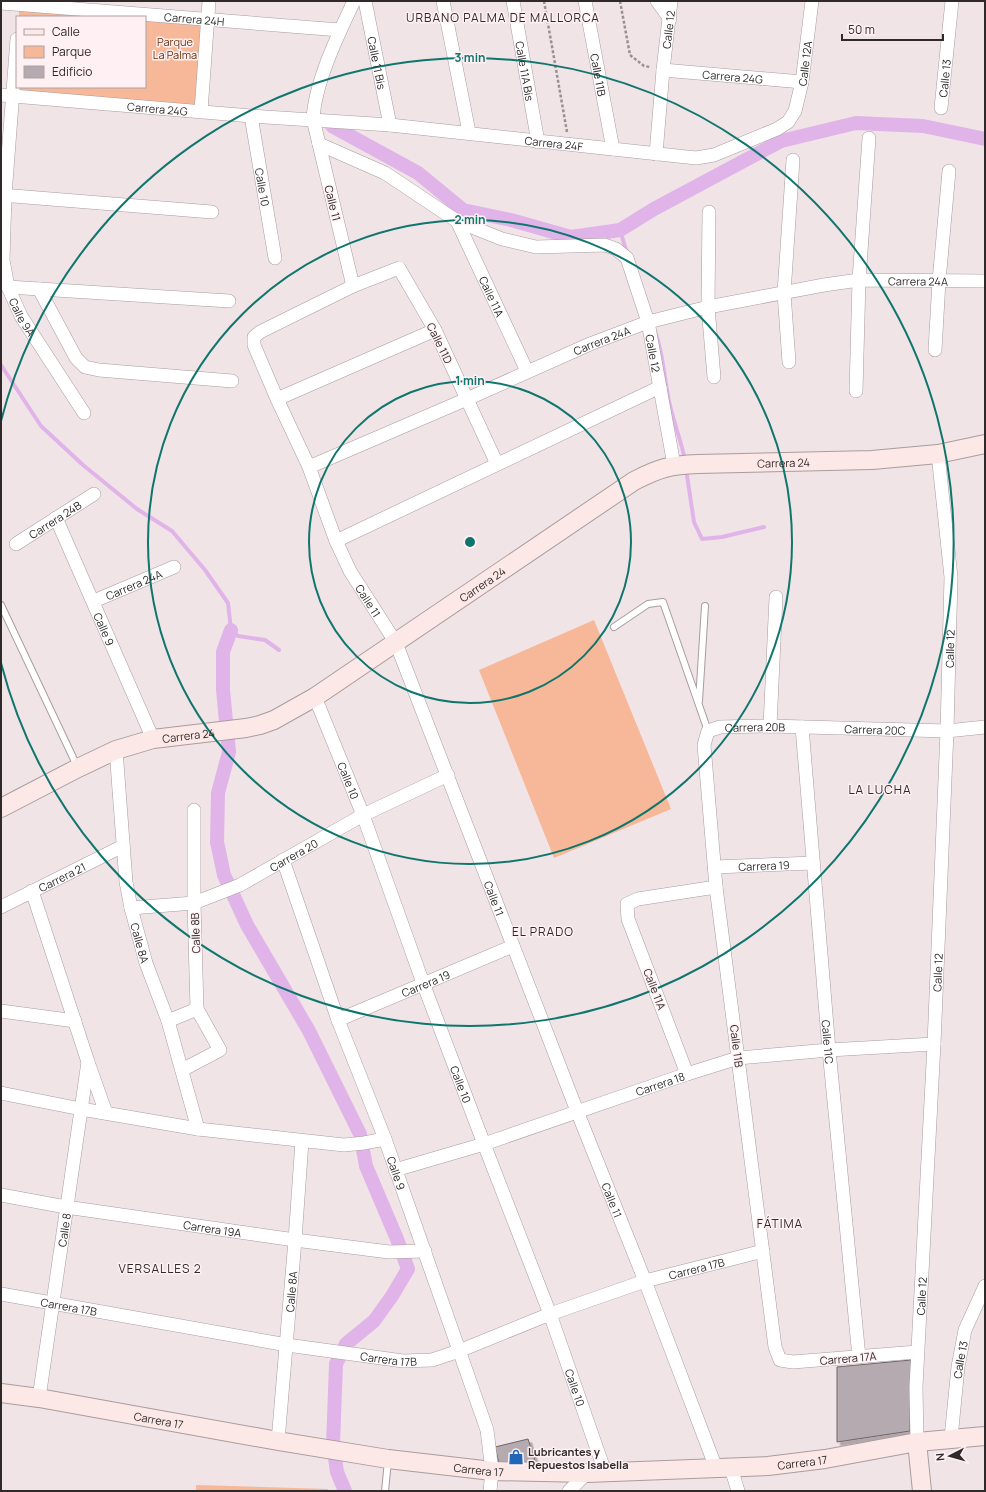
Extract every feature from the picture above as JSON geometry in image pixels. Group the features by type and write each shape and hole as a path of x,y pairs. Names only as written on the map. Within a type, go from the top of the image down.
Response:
{"street":[{"path":"201,111 209,1"},
{"path":"313,119 317,90 340,30 354,1"},
{"name":"Calle 11 Bis","path":"365,1 390,125"},
{"path":"443,1 469,132"},
{"name":"Calle 11A Bis","path":"513,1 538,142"},
{"name":"Calle 11B","path":"585,1 613,149"},
{"path":"657,1 670,19"},
{"name":"Calle 12","path":"656,154 663,70 671,1"},
{"path":"807,1 812,1"},
{"name":"Calle 12A","path":"788,122 795,112 802,82 812,1"},
{"name":"Calle 13","path":"941,108 952,1"},
{"name":"Carrera 24H","path":"1,3 19,8 208,19 340,30"},
{"name":"Calle 9A","path":"16,45 7,95 3,195 3,260 8,288 21,316 84,413"},
{"name":"Carrera 24G","path":"663,70 802,82"},
{"name":"Carrera 24G","path":"7,95 251,116 313,119"},
{"name":"Calle 10","path":"251,116 275,258"},
{"name":"Carrera 24F","path":"313,119 469,132 538,142 696,158 714,155 777,129 788,122"},
{"name":"Calle 11","path":"313,119 353,286 260,332 254,337 254,345 277,400 309,467 336,541 350,571 396,643 577,1111 645,1281 724,1468 738,1491"},
{"path":"856,391 859,280 869,138"},
{"path":"319,144 384,173 456,221"},
{"path":"789,362 784,292 793,160"},
{"path":"935,350 948,171"},
{"path":"3,195 212,212"},
{"path":"709,212 708,307 714,377"},
{"name":"Calle 12","path":"456,221 502,239 536,247 605,245 616,248 626,258 648,322 660,387 684,464"},
{"name":"Calle 11A","path":"456,221 527,371"},
{"name":"Calle 11D","path":"353,286 399,268 435,330 497,464"},
{"name":"Carrera 24A","path":"309,467 590,344 648,322 708,307 784,292 859,280 985,281"},
{"path":"8,288 229,301"},
{"path":"40,289 76,358 85,367 99,370 232,381"},
{"path":"277,400 435,330"},
{"path":"336,541 660,387"},
{"name":"Carrera 24","path":"2,806 116,750 153,739 246,728 274,720 315,697 634,481 660,469 684,464 872,460 938,454 985,444"},
{"name":"Calle 12","path":"922,1491 916,1387 917,1352 934,1044 947,732 951,578 938,454"},
{"name":"Carrera 24B","path":"16,544 94,494"},
{"name":"Calle 9","path":"56,518 153,739"},
{"name":"Carrera 24A","path":"94,602 174,566"},
{"path":"770,726 776,597"},
{"name":"Calle 10","path":"315,697 363,815 484,1144 550,1314 605,1472"},
{"name":"Carrera 20B","path":"708,731 720,727 802,727"},
{"name":"Carrera 20C","path":"802,727 947,732"},
{"name":"Calle 11C","path":"802,727 829,1050 858,1357"},
{"path":"947,732 985,727"},
{"name":"Calle 11B","path":"708,731 704,745 716,887 775,1347 780,1360"},
{"name":"Calle 8A","path":"116,750 126,882 130,908 146,963 168,1022 198,1129"},
{"name":"Carrera 20","path":"130,908 194,903 240,885 363,815 448,775"},
{"name":"Calle 8B","path":"182,1070 220,1050 197,1009 194,903 194,810"},
{"name":"Carrera 21","path":"1,907 123,846"},
{"name":"Calle 9","path":"283,860 338,1020 385,1139 487,1430 492,1471 490,1491"},
{"name":"Carrera 19","path":"715,867 813,863"},
{"name":"Calle 11A","path":"687,1074 628,919 627,904 638,899 716,887"},
{"name":"Calle 8","path":"32,891 74,1021 106,1113"},
{"name":"Carrera 19","path":"338,1020 513,946"},
{"path":"168,1022 197,1009"},
{"path":"1,1011 74,1021"},
{"name":"Carrera 18","path":"395,1170 484,1144 577,1111 738,1058 829,1050 934,1044"},
{"name":"Calle 8","path":"39,1398 88,1062"},
{"path":"1,1093 81,1109 198,1129 344,1145 385,1139"},
{"name":"Calle 8A","path":"278,1441 296,1240 302,1141"},
{"name":"Carrera 19A","path":"1,1196 66,1207 296,1240 389,1252 425,1251"},
{"name":"Carrera 17B","path":"1,1294 287,1345 402,1361 432,1360 459,1351 550,1314 645,1281 763,1252"},
{"name":"Calle 13","path":"951,1438 958,1367 965,1330 985,1286"},
{"name":"Carrera 17A","path":"780,1360 793,1362 917,1352"},
{"name":"Carrera 17","path":"1,1393 39,1398 278,1441 388,1459 492,1471 587,1473 768,1466 825,1459 918,1442 985,1436"},
{"path":"569,1491 587,1473"}],"lane":[{"path":"614,627 648,604 663,602 708,731"},
{"path":"1,605 78,768"},
{"path":"699,704 705,606"},
{"path":"385,1491 388,1459"}],"path":[{"path":"544,1 570,145"},
{"path":"620,1 630,55 644,66 663,70"}],"green space":[{"name":"Parque La Palma","path":"19,5 208,19 201,111 13,96 17,88 146,88 146,16 19,16"},
{"path":"594,620 671,809 554,858 479,670"},
{"path":"196,1485 328,1489 329,1491 196,1491"}],"building":[{"path":"911,1360 910,1431 837,1442 837,1367"},
{"name":"Lubricantes y Repuestos Isabella","path":"528,1439 538,1470 500,1467 495,1447"}],"waterway":[{"path":"332,126 418,173 463,210 511,220 571,237 620,230 654,209 781,141 856,123 923,126 985,139"},
{"path":"620,230 627,253"},
{"path":"655,331 662,356 667,392 685,460"},
{"path":"1,365 41,426 83,465 137,509 172,531 205,570 228,603 231,630 238,636 265,640 279,650"},
{"path":"686,469 694,522 702,539 722,537 764,527"},
{"path":"231,630 223,652 223,690 229,752 218,793 217,842 224,875 247,925 309,1031 360,1134 366,1166 408,1269 392,1296 374,1321 346,1344 336,1364 333,1444 337,1472 345,1491"}],"place":[{"name":"Lubricantes y Repuestos Isabella","path":"516,1457"}],"district":[{"name":"URBANO PALMA DE MALLORCA","path":"503,17"},
{"name":"LA LUCHA","path":"880,789"},
{"name":"EL PRADO","path":"543,931"},
{"name":"FÁTIMA","path":"780,1223"},
{"name":"VERSALLES 2","path":"160,1268"}]}
